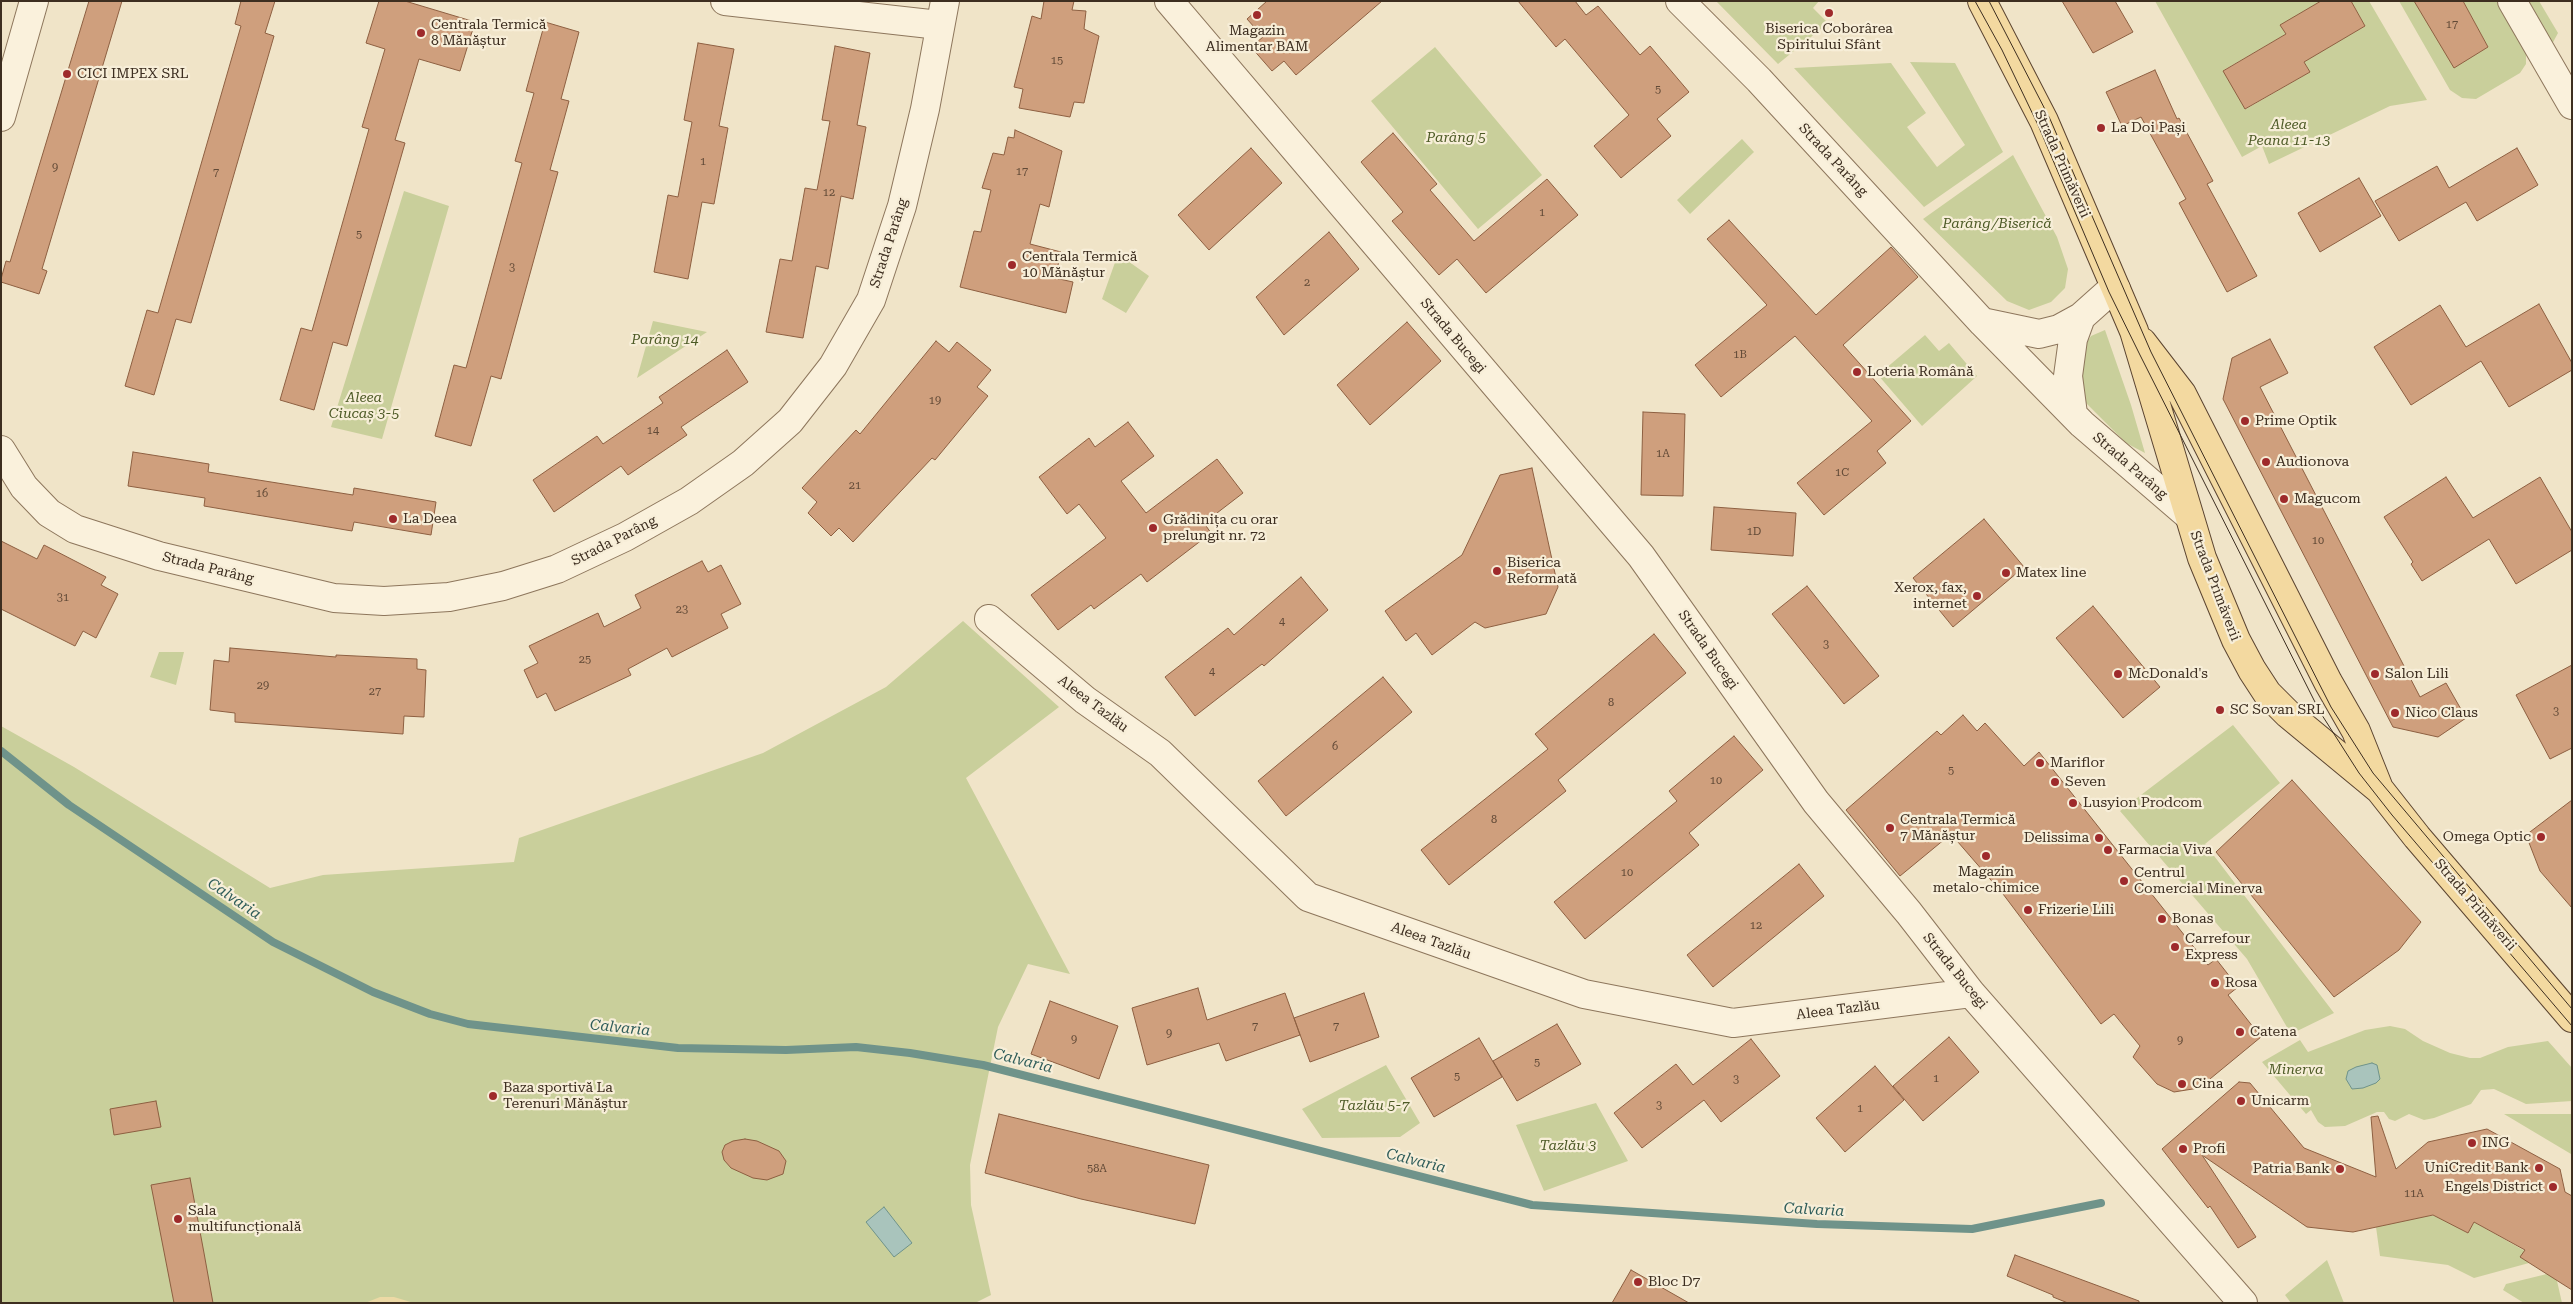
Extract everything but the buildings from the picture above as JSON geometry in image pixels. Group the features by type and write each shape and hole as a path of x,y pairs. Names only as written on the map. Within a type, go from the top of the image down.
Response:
{"main road":[{"name":"Strada Primăverii","path":"1982,1 2044,122 2134,331 2202,558 2236,640 2252,670 2267,693 2288,714 2380,790 2417,837 2572,1018"},
{"name":"Strada Primăverii","path":"2134,331 2182,394 2328,682 2356,731 2380,790"}],"street":[{"path":"1,117 34,1"},
{"path":"725,1 942,13"},
{"name":"Strada Bucegi","path":"1169,1 1641,556 1816,802 1909,913 1971,993 2242,1303"},
{"name":"Strada Parâng","path":"1680,1 1759,80 1982,322 2073,414 2189,516"},
{"path":"2512,1 2572,105"},
{"name":"Strada Parâng","path":"1,450 24,487 49,513 75,529 158,556 334,598 384,601 449,597 503,586 557,569 625,537 689,501 743,463 790,421 833,366 871,300 902,206 925,110 942,13"},
{"path":"1982,322 2039,334 2059,328 2082,317 2109,292 2116,289"},
{"path":"2073,414 2068,376 2073,339 2082,317"},
{"name":"Aleea Tazlău","path":"989,619 1085,700 1160,753 1308,898 1584,994 1732,1023 1971,993"}],"green space":[{"path":"1716,1 1819,1 1813,8 1828,23 1778,64"},
{"name":"Aleea Peana 11-13","path":"2155,1 2321,1 2281,25 2286,34 2224,70 2246,109 2310,72 2304,61 2365,26 2351,1 2369,1 2427,100 2390,106 2269,164 2262,146 2242,157"},
{"path":"2399,1 2419,1 2454,67 2488,47 2463,1 2498,1 2526,51 2526,64 2520,73 2476,99 2462,98 2450,90"},
{"path":"2522,1 2539,1 2558,33 2551,46"},
{"name":"Parâng 5","path":"1435,47 1542,175 1478,229 1371,101"},
{"path":"1910,62 1955,63 2003,152 1924,207 1794,68 1891,63 1926,113 1907,127 1937,167 1965,145"},
{"path":"1742,139 1754,152 1690,214 1677,200"},
{"name":"Parâng/Biserică","path":"2013,155 2057,237 2068,269 2065,288 2051,302 2029,310 2007,301 1923,219"},
{"name":"Aleea Ciucaș 3-5","path":"404,191 449,206 382,439 331,427"},
{"path":"1118,254 1149,276 1126,313 1102,299"},
{"name":"Parâng 14","path":"653,321 707,332 637,378"},
{"path":"2105,330 2131,405 2145,453 2126,443 2086,403 2078,385 2082,351 2091,336"},
{"path":"1925,335 1939,351 1949,343 1977,376 1922,426 1878,375"},
{"name":"Baza sportivă La Terenuri Mănăștur","path":"963,621 1059,707 966,778 1070,974 1028,964 998,1027 970,1165 971,1205 991,1295 975,1303 1,1303 1,726 74,767 270,888 323,875 514,862 519,838 763,753 886,687"},
{"path":"159,652 184,652 176,685 150,677"},
{"path":"2233,725 2280,783 2205,844 2334,1013 2291,1034 2247,959 2120,811"},
{"name":"Minerva","path":"2390,1026 2405,1029 2423,1041 2450,1053 2470,1058 2480,1058 2508,1047 2548,1041 2572,1068 2572,1101 2526,1104 2494,1089 2481,1090 2471,1104 2434,1118 2424,1120 2409,1114 2395,1121 2389,1119 2384,1112 2377,1112 2345,1126 2325,1127 2318,1122 2311,1110 2306,1114 2262,1062 2300,1040 2308,1052 2365,1030"},
{"name":"Tazlău 5-7","path":"1386,1065 1420,1123 1400,1137 1322,1138 1302,1109"},
{"name":"Tazlău 3","path":"1596,1103 1628,1161 1544,1191 1516,1125"},
{"path":"2504,1114 2572,1114 2572,1155 2571,1154"},
{"path":"2455,1214 2451,1224 2468,1233 2474,1222 2525,1251 2529,1263 2474,1278 2448,1265 2380,1256 2376,1227 2424,1216"},
{"path":"2327,1260 2344,1303 2291,1303 2285,1295"},
{"path":"2555,1272 2562,1303 2524,1303 2503,1290 2506,1284"}],"sand":[{"path":"380,1297 394,1297 414,1303 365,1303"}],"water":[{"path":"2372,1063 2377,1065 2380,1079 2376,1083 2363,1088 2352,1089 2346,1079 2348,1071"},
{"path":"884,1207 912,1243 894,1257 866,1222"}],"waterway":[{"name":"Calvaria","path":"1,751 69,805 273,942 373,992 430,1014 468,1024 678,1048 786,1050 856,1047 910,1053 983,1065 1532,1205 1817,1224 1972,1229 2101,1203"}],"tram line":[{"path":"1975,1 2002,50 2038,125 2109,292 2320,712 2359,773 2392,815 2572,1026"},
{"path":"1989,1 2050,119 2151,352 2331,707 2373,773 2572,1009"}],"place":[{"name":"Biserica Coborârea Spiritului Sfânt","path":"1829,13"},
{"name":"Magazin Alimentar BAM","path":"1257,15"},
{"name":"Centrala Termică 8 Mănăștur","path":"421,33"},
{"name":"CICI IMPEX SRL","path":"67,74"},
{"name":"La Doi Pași","path":"2101,128"},
{"name":"Centrala Termică 10 Mănăștur","path":"1012,265"},
{"name":"Loteria Română","path":"1857,372"},
{"name":"Prime Optik","path":"2245,421"},
{"name":"Audionova","path":"2266,462"},
{"name":"Magucom","path":"2284,499"},
{"name":"La Deea","path":"393,519"},
{"name":"Grădinița cu orar prelungit nr. 72","path":"1153,528"},
{"name":"Biserica Reformată","path":"1497,571"},
{"name":"Matex line","path":"2006,573"},
{"name":"Xerox, fax, internet","path":"1977,596"},
{"name":"McDonald's","path":"2118,674"},
{"name":"Salon Lili","path":"2375,674"},
{"name":"SC Sovan SRL","path":"2220,710"},
{"name":"Nico Claus","path":"2395,713"},
{"name":"Mariflor","path":"2040,763"},
{"name":"Seven","path":"2055,782"},
{"name":"Lusyion Prodcom","path":"2073,803"},
{"name":"Centrala Termică 7 Mănăștur","path":"1890,828"},
{"name":"Omega Optic","path":"2541,837"},
{"name":"Delissima","path":"2099,838"},
{"name":"Farmacia Viva","path":"2108,850"},
{"name":"Magazin metalo-chimice","path":"1986,856"},
{"name":"Centrul Comercial Minerva","path":"2124,881"},
{"name":"Frizerie Lili","path":"2028,910"},
{"name":"Bonas","path":"2162,919"},
{"name":"Carrefour Express","path":"2175,947"},
{"name":"Rosa","path":"2215,983"},
{"name":"Catena","path":"2240,1032"},
{"name":"Cina","path":"2182,1084"},
{"name":"Baza sportivă La Terenuri Mănăștur","path":"493,1096"},
{"name":"Unicarm","path":"2241,1101"},
{"name":"ING","path":"2472,1143"},
{"name":"Profi","path":"2183,1149"},
{"name":"UniCredit Bank","path":"2539,1168"},
{"name":"Patria Bank","path":"2340,1169"},
{"name":"Engels District","path":"2553,1187"},
{"name":"Sala multifuncțională","path":"178,1219"},
{"name":"Bloc D7","path":"1638,1282"}]}
